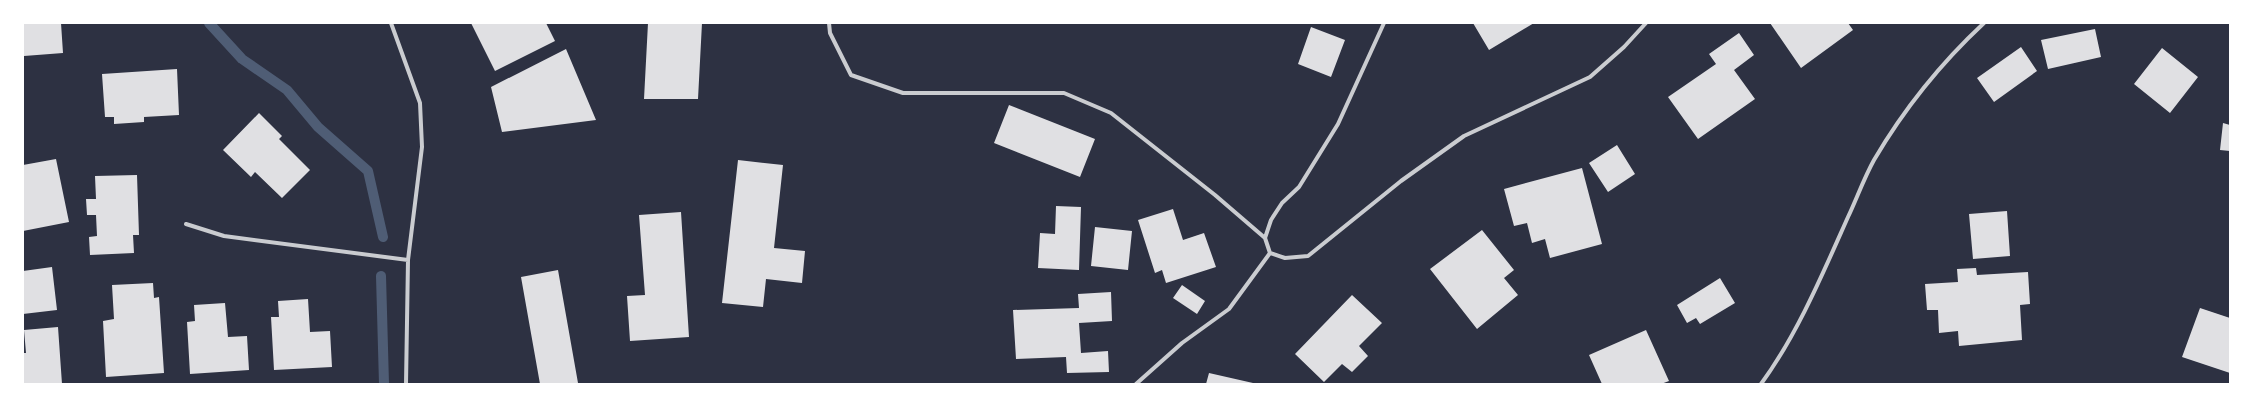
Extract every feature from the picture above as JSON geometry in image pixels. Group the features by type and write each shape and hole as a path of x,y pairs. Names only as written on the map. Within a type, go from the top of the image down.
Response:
{"street":[{"path":"391,23 420,103 422,147 408,260 406,384"},
{"path":"829,23 830,33 851,75 903,93 1064,93 1111,113 1215,195 1265,238 1270,253"},
{"path":"1265,238 1271,220 1282,203 1299,187 1338,124 1384,23"},
{"path":"1270,253 1285,258 1308,256 1401,181 1464,136 1590,77 1624,47 1646,23"},
{"path":"1761,384 1772,369 1819,280 1874,161 1907,108 1953,54 1984,23"},
{"path":"186,224 224,236 408,260"},
{"path":"1136,384 1182,343 1229,309 1270,253"}],"building":[{"path":"23,23 61,23 63,53 24,56"},
{"path":"471,23 546,23 555,41 495,71"},
{"path":"648,23 702,23 698,99 644,99"},
{"path":"1473,23 1534,23 1489,50"},
{"path":"1770,23 1848,23 1853,30 1801,68"},
{"path":"1311,27 1345,40 1331,77 1298,64"},
{"path":"2095,29 2101,57 2048,69 2041,40"},
{"path":"1739,33 1754,55 1734,70 1755,99 1698,139 1668,97 1716,64 1709,54"},
{"path":"2021,47 2037,71 1994,102 1977,78"},
{"path":"2162,48 2198,77 2170,113 2134,84"},
{"path":"566,49 596,120 502,132 491,87"},
{"path":"177,69 179,115 144,117 144,122 114,124 114,117 105,117 102,74"},
{"path":"1009,105 1095,139 1080,177 994,143"},
{"path":"259,113 282,136 279,139 310,170 282,198 255,172 251,177 223,150"},
{"path":"2223,123 2230,125 2230,151 2220,150"},
{"path":"1617,145 1635,174 1608,192 1589,163"},
{"path":"56,159 69,222 23,231 23,165"},
{"path":"738,160 783,165 774,248 805,251 802,283 766,279 763,307 722,303"},
{"path":"1582,168 1602,244 1550,258 1545,239 1532,243 1527,223 1514,226 1504,189"},
{"path":"137,175 139,235 133,235 134,253 90,255 89,237 97,236 96,215 87,215 86,199 96,199 95,176"},
{"path":"1056,206 1081,207 1079,270 1038,268 1040,233 1055,234"},
{"path":"1173,209 1183,240 1204,233 1216,267 1166,283 1162,270 1155,273 1138,220"},
{"path":"2007,211 2010,256 1973,259 1969,214"},
{"path":"681,212 689,337 630,341 627,296 645,295 639,215"},
{"path":"1095,227 1132,231 1128,270 1091,266"},
{"path":"1482,230 1514,270 1504,278 1518,295 1477,329 1430,269"},
{"path":"52,267 57,310 23,314 23,271"},
{"path":"1976,268 1977,275 2028,272 2030,304 2020,305 2022,340 1959,346 1958,331 1939,333 1938,310 1927,310 1925,284 1958,282 1957,269"},
{"path":"558,270 578,383 540,384 521,277"},
{"path":"1720,278 1735,303 1700,324 1696,318 1687,323 1677,305"},
{"path":"153,283 154,298 159,297 164,373 106,377 103,321 114,319 112,285"},
{"path":"1182,285 1205,301 1197,314 1173,298"},
{"path":"1111,292 1112,321 1079,323 1081,353 1108,351 1109,372 1067,373 1066,357 1016,359 1013,310 1079,308 1078,294"},
{"path":"1352,295 1382,323 1359,346 1368,356 1352,372 1342,364 1324,382 1295,354"},
{"path":"308,299 310,332 330,331 332,367 274,370 271,317 279,317 278,301"},
{"path":"225,303 228,337 247,336 249,370 190,374 187,322 195,321 194,305"},
{"path":"2200,308 2230,318 2230,373 2182,357"},
{"path":"58,327 62,384 23,384 23,353 26,353 24,330"},
{"path":"1646,330 1669,381 1661,384 1602,384 1589,355"},
{"path":"1209,373 1253,383 1253,384 1206,384"}],"waterway":[{"path":"209,23 242,59 287,90 318,127 368,171 383,237"},
{"path":"381,276 384,384"}]}
